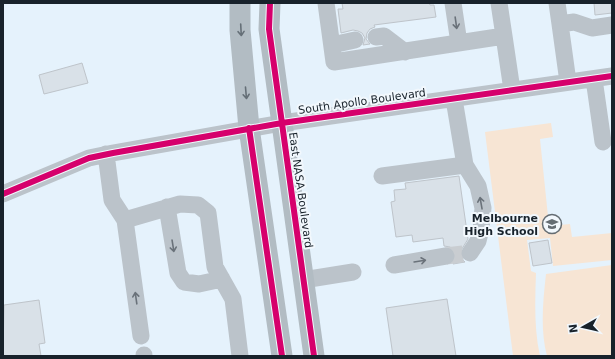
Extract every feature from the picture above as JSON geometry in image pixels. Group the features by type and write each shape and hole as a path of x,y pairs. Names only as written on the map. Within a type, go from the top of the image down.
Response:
{"main road":[{"path":"240,3 240,30 249,128 282,356"},
{"name":"East NASA Boulevard","path":"270,3 269,28 314,356"}],"street":[{"path":"326,3 334,62 504,36"},
{"path":"453,3 459,43"},
{"path":"499,3 512,90"},
{"path":"557,3 568,82"},
{"path":"560,24 574,22 592,28 612,25"},
{"path":"376,37 384,36 405,52"},
{"path":"332,45 355,40"},
{"name":"South Apollo Boulevard","path":"3,194 89,158 106,154 249,128 612,76"},
{"path":"594,79 603,142"},
{"path":"454,99 465,165 478,186 483,208 478,241 470,253"},
{"path":"106,154 112,200 125,220 142,336"},
{"path":"382,176 465,165"},
{"path":"125,220 180,204 198,205 208,213 215,267 233,300 240,356"},
{"path":"167,207 178,273 184,282 199,284 222,280"},
{"path":"394,265 446,256"},
{"path":"303,280 353,272"}],"shaded area":[{"path":"3,3 612,3 612,356 3,356"},
{"path":"551,123 553,137 540,139 549,226 570,224 572,237 612,233 612,260 553,266 550,238 527,240 531,271 536,273 536,325 540,356 513,356 485,132"},
{"path":"612,265 612,356 547,356 543,336 543,305 546,274"}],"building":[{"path":"342,3 429,3 430,5 434,5 436,17 374,25 375,27 370,29 367,33 366,39 370,44 363,45 365,38 362,33 353,30 341,33 338,9 343,9"},
{"path":"594,3 612,3 612,13 595,15"},
{"path":"82,63 88,83 44,94 39,75"},
{"path":"459,176 468,239 460,252 461,258 465,262 453,264 456,254 450,247 444,246 443,238 413,242 412,235 396,237 391,202 395,201 394,190 406,189 405,183"},
{"path":"548,240 552,263 533,266 529,243"},
{"path":"447,299 456,356 393,356 386,308"},
{"path":"39,300 45,343 39,344 41,356 3,356 4,305"}],"tunnel":[{"path":"446,256 470,253"}],"cycle path":[{"path":"270,3 269,29 314,356"},
{"path":"3,194 89,158 113,153 282,123 612,76"},
{"path":"249,128 282,356"}],"place":[{"name":"Melbourne High School","path":"552,224"}]}
